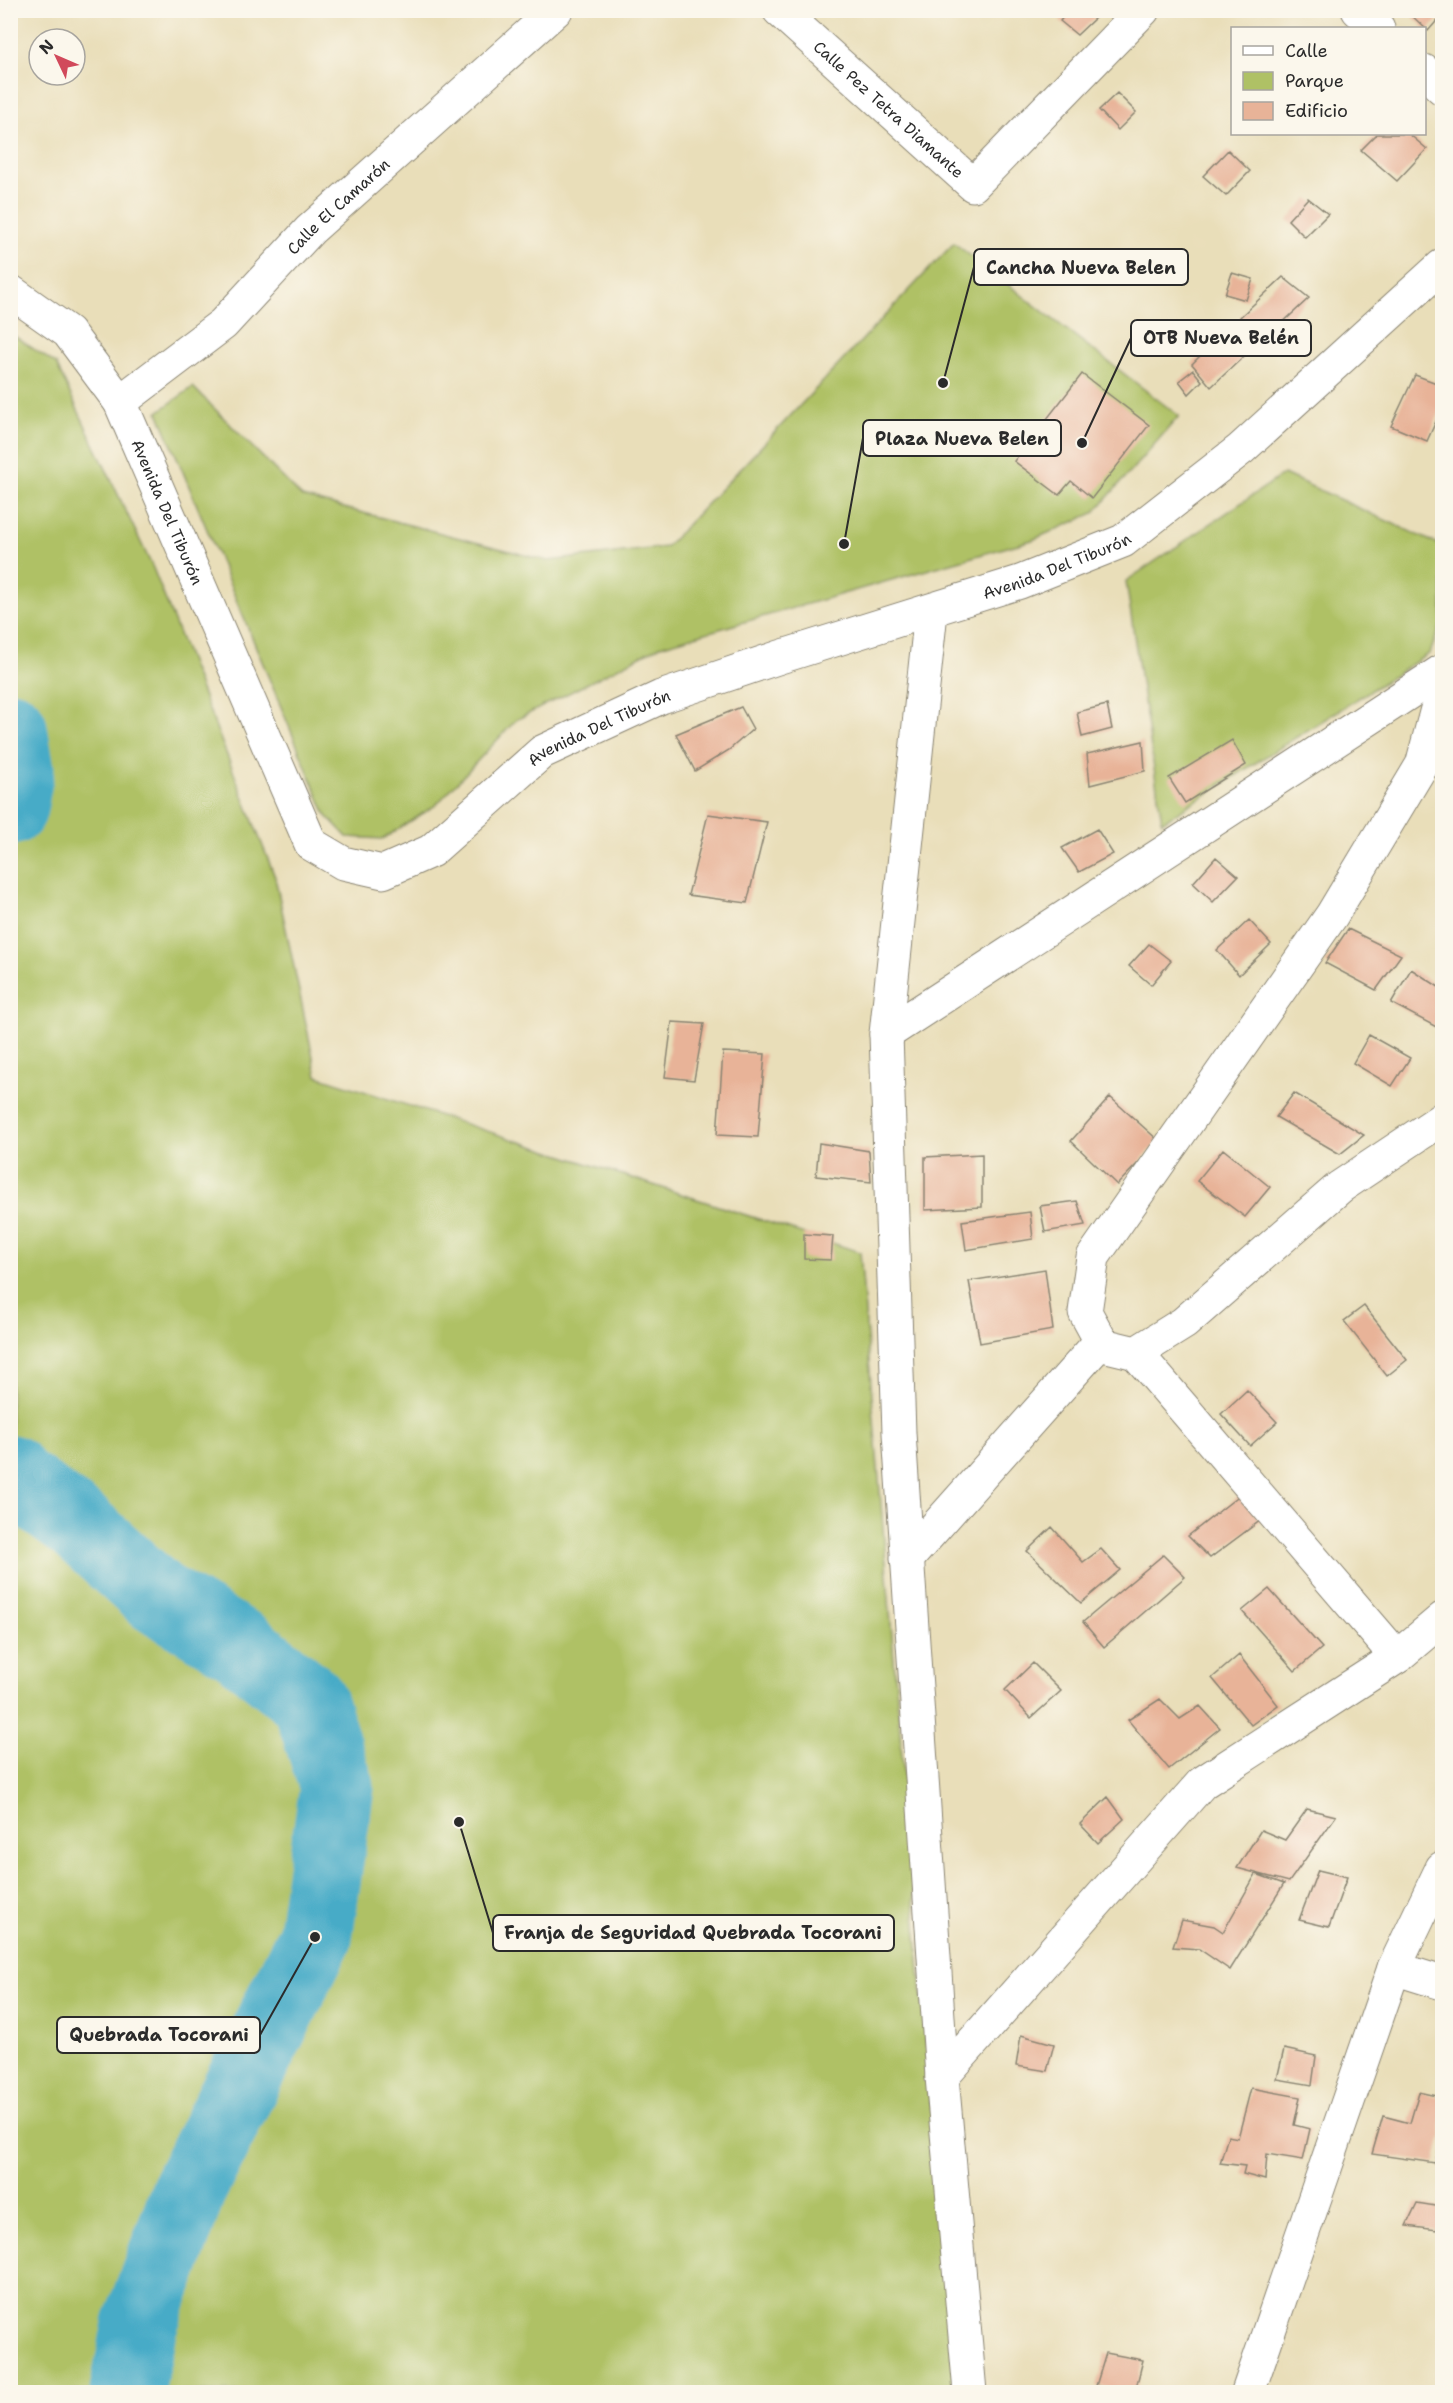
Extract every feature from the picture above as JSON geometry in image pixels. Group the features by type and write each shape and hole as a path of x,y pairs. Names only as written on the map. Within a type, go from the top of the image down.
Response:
{"street":[{"name":"Calle El Camarón","path":"120,402 223,324 310,230 556,10"},
{"name":"Calle Pez Tetra Diamante","path":"779,10 973,185 1143,10"},
{"path":"1358,10 1377,27"},
{"path":"1426,72 1443,88"},
{"path":"1437,271 1443,242"},
{"name":"Avenida Del Tiburón","path":"10,291 68,332 120,402 311,843 343,863 383,872 431,851 542,753 661,697 1020,582 1123,541 1241,449 1437,271"},
{"path":"930,612 886,1034 899,1433 942,2077 970,2392"},
{"path":"886,1034 1443,671"},
{"path":"1397,1657 1136,1353 1103,1346 1084,1312 1093,1257 1332,915 1422,765 1437,732 1443,690"},
{"path":"1136,1353 1184,1323 1340,1187 1443,1119"},
{"path":"907,1559 1101,1341"},
{"path":"942,2077 1202,1783 1397,1657 1443,1619"},
{"path":"1248,2392 1394,1968 1443,1868"},
{"path":"1394,1968 1443,1983"}],"green space":[{"path":"954,243 1179,416 1094,513 1032,540 660,646 516,720 436,805 383,839 347,837 326,815 158,412 193,387 302,497 548,561 666,547"},
{"path":"10,333 56,364 153,568 275,877 317,1076 860,1252 955,2392 11,2392"},
{"path":"1284,474 1442,546 1442,622 1430,653 1162,822 1126,581"}],"building":[{"path":"1069,10 1089,10 1097,16 1077,35 1060,21"},
{"path":"1411,10 1442,10 1442,15 1428,31 1409,13"},
{"path":"1117,93 1136,112 1118,130 1099,110"},
{"path":"1376,135 1410,135 1427,149 1397,181 1361,150"},
{"path":"1228,150 1250,171 1226,196 1203,176"},
{"path":"1308,198 1328,214 1305,237 1288,220"},
{"path":"1232,273 1253,279 1246,300 1225,294"},
{"path":"1283,277 1309,298 1263,341 1240,317"},
{"path":"1232,324 1255,346 1211,387 1192,364"},
{"path":"1193,370 1202,381 1189,394 1179,381"},
{"path":"1082,374 1149,425 1092,498 1071,481 1059,495 1014,461"},
{"path":"1415,375 1442,385 1442,408 1427,441 1391,426"},
{"path":"1107,705 1112,729 1082,737 1077,712"},
{"path":"741,707 753,729 729,750 695,771 676,734"},
{"path":"1232,740 1246,765 1185,803 1169,778"},
{"path":"1143,741 1145,771 1090,785 1087,754"},
{"path":"708,814 767,822 747,903 688,895"},
{"path":"1097,829 1113,854 1079,872 1062,848"},
{"path":"1216,857 1238,876 1213,902 1193,883"},
{"path":"1249,920 1271,944 1239,975 1217,950"},
{"path":"1348,929 1401,955 1376,990 1325,963"},
{"path":"1149,944 1171,961 1151,985 1129,966"},
{"path":"1411,969 1442,989 1442,1030 1391,1003"},
{"path":"672,1022 704,1024 694,1080 665,1077"},
{"path":"1369,1035 1410,1058 1392,1086 1353,1063"},
{"path":"723,1052 765,1054 758,1137 717,1135"},
{"path":"1294,1093 1364,1135 1340,1154 1276,1117"},
{"path":"1110,1097 1159,1141 1117,1185 1071,1141"},
{"path":"819,1143 869,1151 871,1182 816,1176"},
{"path":"1223,1149 1270,1187 1245,1217 1197,1181"},
{"path":"982,1154 982,1207 925,1210 925,1157"},
{"path":"1077,1201 1085,1225 1045,1232 1040,1206"},
{"path":"1030,1212 1033,1239 966,1250 962,1221"},
{"path":"804,1234 833,1236 831,1260 804,1259"},
{"path":"1045,1269 1053,1330 980,1343 969,1281"},
{"path":"1364,1306 1407,1360 1387,1376 1344,1321"},
{"path":"1247,1390 1277,1422 1250,1446 1221,1414"},
{"path":"1241,1494 1261,1520 1210,1558 1188,1536"},
{"path":"1052,1527 1083,1562 1101,1549 1120,1570 1081,1603 1027,1551"},
{"path":"1163,1555 1185,1577 1104,1647 1083,1622"},
{"path":"1269,1589 1322,1648 1295,1671 1242,1611"},
{"path":"1239,1655 1278,1705 1251,1725 1212,1678"},
{"path":"1033,1663 1061,1691 1031,1718 1005,1690"},
{"path":"1160,1699 1180,1719 1200,1706 1220,1728 1169,1769 1128,1720"},
{"path":"1108,1797 1124,1819 1098,1843 1080,1824"},
{"path":"1307,1809 1336,1816 1289,1882 1237,1868 1261,1830 1285,1840"},
{"path":"1318,1870 1347,1877 1329,1927 1299,1920"},
{"path":"1256,1874 1284,1884 1230,1970 1199,1949 1173,1947 1182,1920 1214,1926 1223,1932"},
{"path":"1021,2035 1054,2044 1047,2071 1016,2066"},
{"path":"1284,2049 1316,2056 1312,2085 1277,2079"},
{"path":"1251,2088 1300,2097 1294,2125 1310,2129 1303,2160 1267,2154 1265,2180 1243,2174 1245,2166 1220,2163 1228,2136 1238,2138"},
{"path":"1419,2092 1442,2097 1442,2136 1435,2163 1372,2154 1383,2116 1410,2123"},
{"path":"1417,2203 1442,2207 1437,2230 1406,2226"},
{"path":"1106,2353 1143,2360 1135,2392 1096,2386"}],"waterway":[{"path":"10,728 17,770 10,808"},
{"path":"10,1472 13,1478 79,1526 157,1597 242,1647 309,1700 337,1787 315,1937 190,2187 140,2325 127,2392"}],"place":[{"name":"Cancha Nueva Belen","path":"943,383"},
{"name":"OTB Nueva Belén","path":"1082,443"},
{"name":"Plaza Nueva Belen","path":"844,544"},
{"name":"Franja de Seguridad Quebrada Tocorani","path":"459,1822"},
{"name":"Quebrada Tocorani","path":"315,1937"}]}
